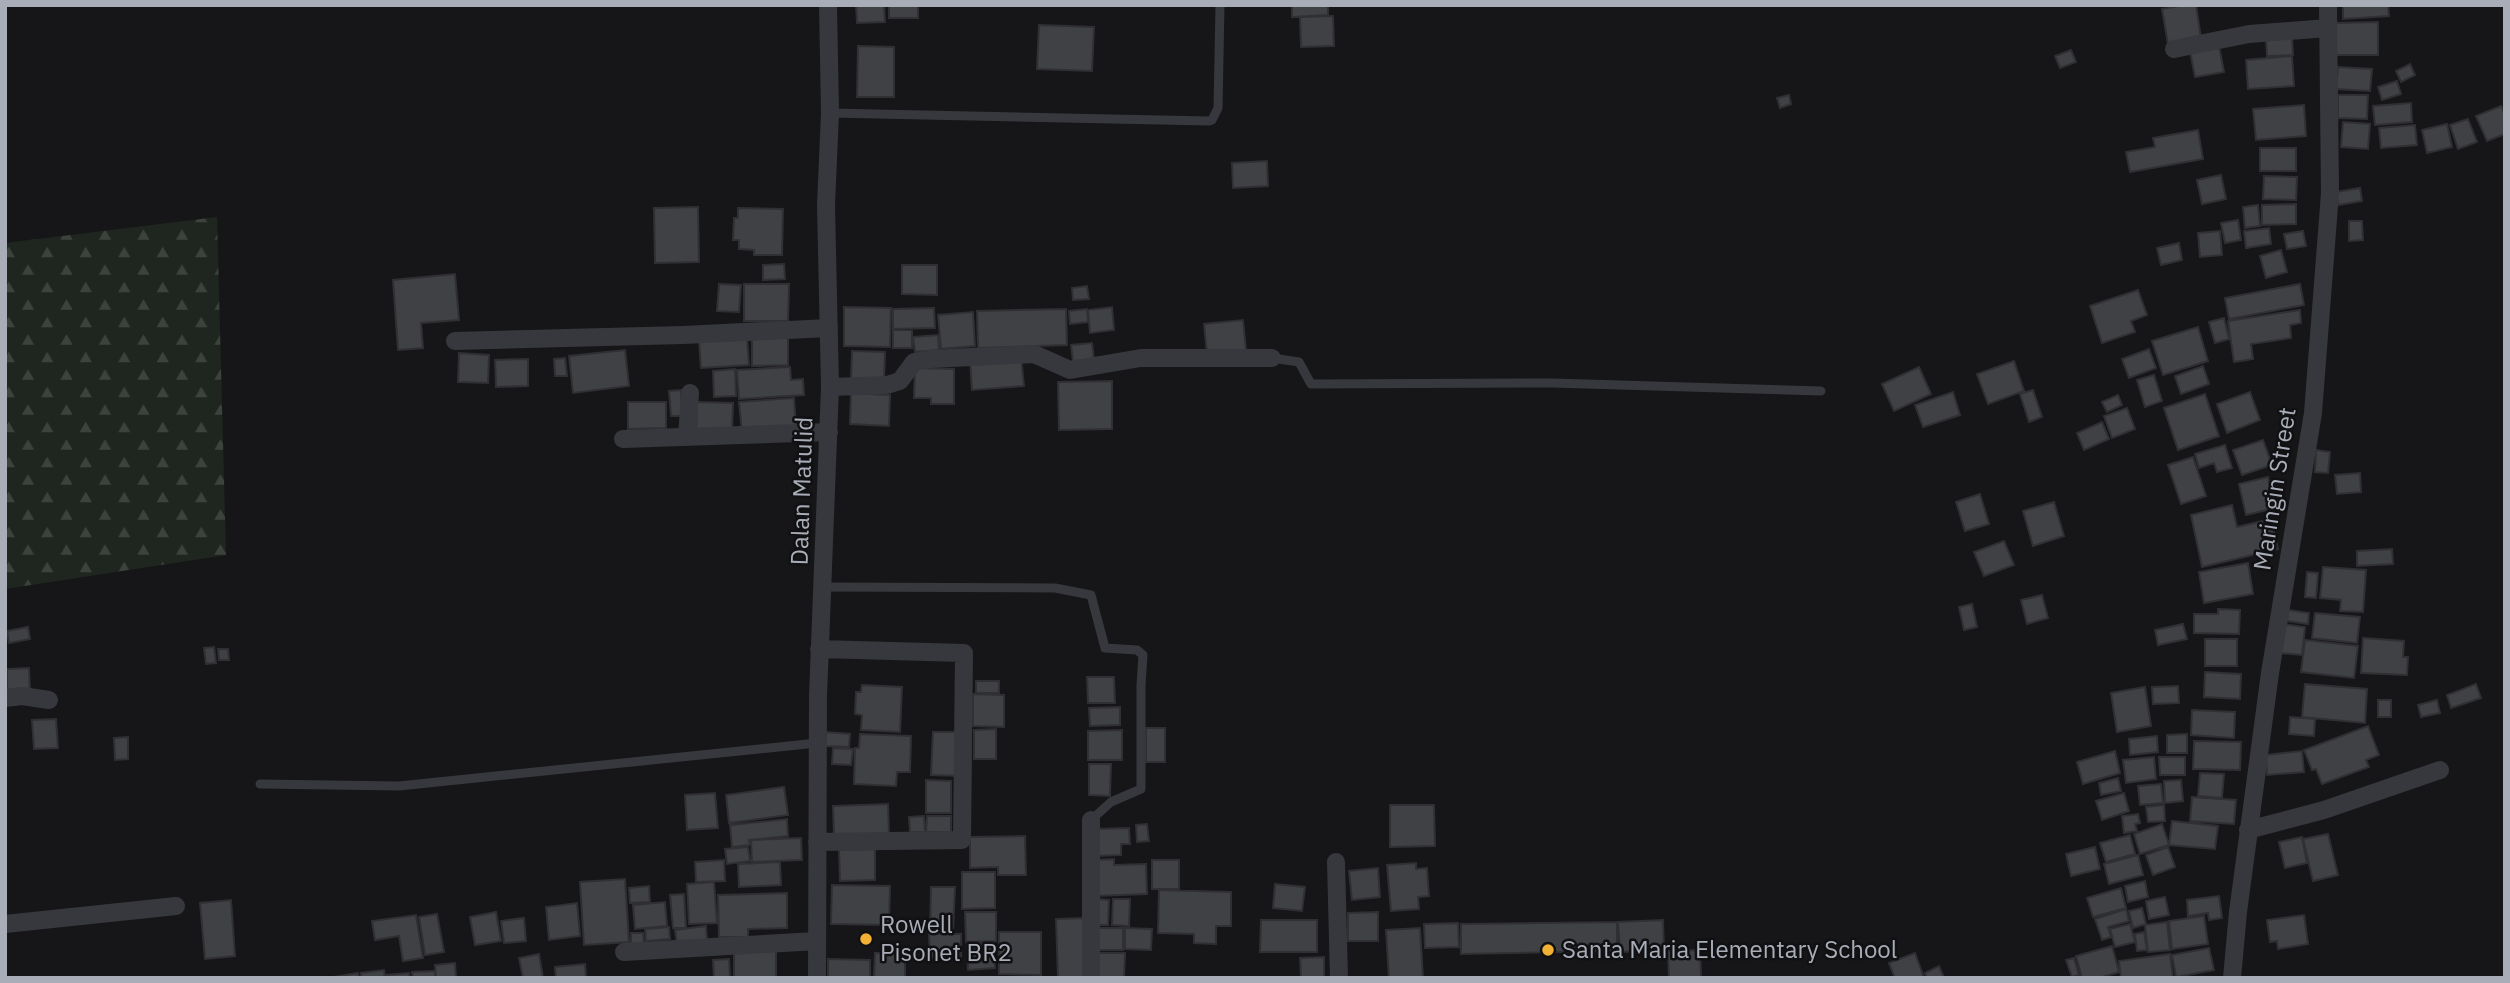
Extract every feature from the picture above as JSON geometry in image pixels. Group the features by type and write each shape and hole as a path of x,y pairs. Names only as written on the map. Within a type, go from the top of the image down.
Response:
{"street":[{"name":"Dalan Matulid","path":"817,978 819,649 830,387 826,205 830,113 828,5"},
{"name":"Maringin Street","path":"2232,978 2248,830 2270,673 2313,412 2330,193 2328,5"},
{"path":"2175,49 2249,34 2328,28"},
{"path":"455,341 829,328"},
{"path":"830,387 887,385 900,381 915,362 930,359 1034,355 1070,370 1141,358 1272,358"},
{"path":"687,437 690,393"},
{"path":"623,439 829,432"},
{"path":"817,842 962,840 964,706 964,653 819,649"},
{"path":"5,698 22,696 50,700"},
{"path":"2248,830 2324,810 2440,770"},
{"path":"1091,820 1091,978"},
{"path":"1336,862 1339,978"},
{"path":"5,924 176,906"},
{"path":"624,952 817,941"}],"lane":[{"path":"830,113 1209,121 1217,108 1220,5"},
{"path":"1272,358 1299,362 1311,384 1552,383 1821,391"},
{"path":"822,587 1055,588 1091,595 1105,648 1137,650 1143,655 1142,789 1111,803 1091,820"},
{"path":"260,784 399,786 817,743"}],"green space":[{"path":"217,217 226,555 5,589 5,243"}],"building":[{"path":"856,5 884,5 885,22 857,23"},
{"path":"889,5 918,5 918,18 889,18"},
{"path":"1292,5 1328,5 1328,15 1292,17"},
{"path":"2196,5 2201,38 2168,44 2162,9"},
{"path":"2343,5 2388,5 2389,16 2343,19"},
{"path":"1333,16 1334,46 1301,47 1300,17"},
{"path":"2378,22 2378,55 2336,55 2336,23"},
{"path":"1039,25 1094,27 1092,71 1037,69"},
{"path":"2292,38 2293,55 2267,56 2266,40"},
{"path":"858,46 894,47 894,97 857,97"},
{"path":"2219,46 2224,72 2195,77 2190,51"},
{"path":"2071,50 2076,62 2060,68 2055,56"},
{"path":"2292,56 2294,86 2248,89 2246,60"},
{"path":"2410,64 2415,75 2401,82 2396,71"},
{"path":"2338,67 2372,69 2370,91 2336,89"},
{"path":"2397,81 2401,94 2382,100 2378,87"},
{"path":"1789,95 1791,104 1780,108 1777,98"},
{"path":"2338,95 2368,95 2367,119 2338,118"},
{"path":"2411,103 2412,122 2375,125 2373,106"},
{"path":"2304,105 2306,136 2256,140 2253,109"},
{"path":"2501,106 2505,115 2505,134 2487,141 2476,116"},
{"path":"2468,119 2477,142 2458,149 2450,125"},
{"path":"2343,122 2370,124 2368,149 2341,147"},
{"path":"2447,124 2452,147 2427,153 2422,130"},
{"path":"2415,125 2417,145 2381,148 2379,128"},
{"path":"2198,130 2203,159 2130,172 2126,152 2155,147 2153,138"},
{"path":"2260,148 2296,148 2296,171 2260,171"},
{"path":"1267,161 1268,186 1233,188 1232,163"},
{"path":"2221,175 2226,199 2202,204 2197,180"},
{"path":"2264,176 2297,177 2296,200 2263,199"},
{"path":"2360,188 2362,201 2338,205 2336,192"},
{"path":"2296,204 2296,224 2262,225 2262,205"},
{"path":"2258,205 2260,226 2245,228 2243,207"},
{"path":"698,207 699,262 655,263 654,208"},
{"path":"738,208 783,209 782,255 754,255 754,250 739,249 739,240 733,240 734,218 738,218"},
{"path":"2238,220 2241,240 2225,243 2221,223"},
{"path":"2349,221 2362,221 2363,240 2349,241"},
{"path":"2269,228 2271,244 2246,248 2244,231"},
{"path":"2220,231 2222,255 2200,257 2198,233"},
{"path":"2303,231 2306,246 2287,249 2284,234"},
{"path":"2179,243 2182,260 2161,265 2157,248"},
{"path":"2281,250 2287,272 2266,278 2260,256"},
{"path":"784,264 785,279 763,280 763,265"},
{"path":"902,265 937,265 937,295 902,294"},
{"path":"455,274 459,320 421,323 423,348 398,350 393,280"},
{"path":"719,284 741,285 739,312 717,311"},
{"path":"744,284 789,284 788,321 744,321"},
{"path":"2300,284 2304,305 2229,319 2225,298"},
{"path":"1087,286 1089,299 1073,300 1072,288"},
{"path":"2138,290 2147,315 2131,321 2135,332 2102,343 2090,306"},
{"path":"844,307 891,308 890,347 844,346"},
{"path":"1112,307 1114,330 1090,333 1088,310"},
{"path":"934,308 935,328 893,329 893,309"},
{"path":"1066,309 1067,345 978,348 977,311"},
{"path":"1087,309 1088,322 1070,324 1069,311"},
{"path":"2300,310 2301,323 2290,325 2291,338 2251,344 2253,359 2234,362 2228,321"},
{"path":"973,312 975,346 941,349 938,315"},
{"path":"2224,318 2229,339 2215,343 2209,322"},
{"path":"1243,320 1246,350 1207,354 1204,324"},
{"path":"2198,327 2208,361 2163,375 2152,341"},
{"path":"893,330 912,330 912,348 893,348"},
{"path":"788,333 788,365 752,366 752,334"},
{"path":"938,335 939,350 915,352 913,337"},
{"path":"747,338 749,365 701,368 699,341"},
{"path":"1092,343 1094,359 1073,361 1071,345"},
{"path":"2149,349 2156,368 2129,378 2122,359"},
{"path":"625,350 629,386 573,393 569,356"},
{"path":"852,351 885,352 884,382 851,381"},
{"path":"459,353 489,355 488,383 458,382"},
{"path":"1021,357 1024,386 972,390 970,361"},
{"path":"565,358 567,376 555,376 554,359"},
{"path":"528,359 528,386 496,387 495,360"},
{"path":"2014,361 2024,391 1988,404 1977,374"},
{"path":"2203,366 2209,384 2181,394 2175,376"},
{"path":"790,367 791,380 803,379 804,395 739,399 737,370"},
{"path":"1919,367 1931,394 1894,411 1882,384"},
{"path":"915,368 954,369 954,404 931,404 931,398 914,398"},
{"path":"735,369 736,396 714,397 713,371"},
{"path":"2154,375 2162,401 2145,407 2137,380"},
{"path":"1112,381 1112,429 1059,430 1058,382"},
{"path":"681,390 682,416 671,416 669,391"},
{"path":"2033,390 2042,417 2029,422 2020,394"},
{"path":"1953,392 1960,415 1923,427 1915,405"},
{"path":"2250,392 2260,420 2227,433 2217,404"},
{"path":"851,393 890,395 889,426 850,424"},
{"path":"2205,394 2219,436 2178,450 2164,408"},
{"path":"2118,395 2122,405 2107,412 2102,402"},
{"path":"794,398 796,427 742,432 739,402"},
{"path":"628,402 666,402 666,428 628,429"},
{"path":"697,402 733,403 732,432 696,432"},
{"path":"2127,408 2135,429 2112,438 2104,416"},
{"path":"2102,422 2109,439 2084,450 2077,433"},
{"path":"2263,440 2272,465 2242,475 2233,450"},
{"path":"2225,445 2232,468 2217,472 2214,463 2199,468 2195,454"},
{"path":"2316,450 2330,452 2328,473 2315,472"},
{"path":"2193,457 2206,496 2181,504 2168,465"},
{"path":"2360,473 2361,492 2337,494 2335,475"},
{"path":"2268,477 2275,508 2246,515 2239,484"},
{"path":"1980,494 1989,524 1965,531 1956,502"},
{"path":"2054,502 2064,536 2033,546 2023,511"},
{"path":"2232,505 2237,527 2271,519 2278,549 2202,567 2191,515"},
{"path":"2004,541 2014,565 1984,576 1974,552"},
{"path":"2392,549 2393,564 2357,566 2357,551"},
{"path":"2248,563 2253,594 2204,603 2199,572"},
{"path":"2323,567 2366,570 2363,612 2340,611 2341,600 2320,598"},
{"path":"2307,572 2318,573 2316,598 2305,597"},
{"path":"2042,595 2048,618 2027,624 2021,600"},
{"path":"1972,604 1977,627 1964,630 1959,607"},
{"path":"2218,609 2240,610 2239,634 2194,633 2194,614 2218,614"},
{"path":"2288,610 2309,613 2308,624 2287,621"},
{"path":"2315,613 2360,617 2357,643 2312,638"},
{"path":"2183,624 2187,639 2158,645 2155,630"},
{"path":"2282,624 2305,627 2302,655 2279,653"},
{"path":"28,627 30,639 9,643 7,631"},
{"path":"2363,638 2404,641 2403,657 2408,657 2407,675 2361,673"},
{"path":"2205,639 2237,639 2237,666 2205,666"},
{"path":"2305,640 2358,646 2354,678 2301,672"},
{"path":"214,647 216,663 206,664 204,648"},
{"path":"218,649 228,649 229,660 219,660"},
{"path":"29,668 30,691 7,692 7,669"},
{"path":"2205,672 2241,674 2240,699 2204,697"},
{"path":"1087,677 1114,677 1115,703 1088,703"},
{"path":"976,681 999,681 999,693 976,693"},
{"path":"2305,684 2367,689 2365,723 2302,717"},
{"path":"2476,684 2481,698 2451,708 2447,695"},
{"path":"862,685 902,687 900,732 861,730 862,715 855,714 856,692 861,692"},
{"path":"2178,686 2179,703 2153,704 2152,687"},
{"path":"2145,687 2151,726 2117,732 2111,693"},
{"path":"973,694 1004,695 1004,727 973,726"},
{"path":"2378,700 2391,700 2391,717 2378,717"},
{"path":"2437,700 2440,713 2421,717 2418,705"},
{"path":"1120,707 1120,725 1090,726 1089,708"},
{"path":"2192,710 2235,712 2234,738 2191,735"},
{"path":"2290,717 2315,719 2314,736 2289,734"},
{"path":"56,719 58,748 34,749 32,720"},
{"path":"2368,726 2379,755 2366,760 2369,767 2322,784 2316,769 2312,770 2304,750"},
{"path":"1146,728 1165,728 1165,762 1146,762"},
{"path":"996,729 996,759 974,759 974,730"},
{"path":"1122,730 1122,760 1088,760 1088,731"},
{"path":"826,732 850,734 849,747 825,746"},
{"path":"933,732 961,732 960,776 931,775"},
{"path":"860,734 911,736 910,772 897,772 896,786 854,784 855,748 859,748"},
{"path":"2187,734 2187,753 2167,753 2167,735"},
{"path":"2157,736 2158,752 2130,755 2129,739"},
{"path":"128,737 128,759 115,760 114,738"},
{"path":"2194,741 2241,742 2240,770 2193,769"},
{"path":"833,748 853,749 851,765 832,764"},
{"path":"2115,751 2120,773 2083,784 2077,762"},
{"path":"2302,751 2304,772 2267,775 2266,755"},
{"path":"2154,757 2156,779 2126,783 2123,760"},
{"path":"2159,757 2185,757 2185,775 2160,775"},
{"path":"1089,764 1111,764 1110,796 1089,795"},
{"path":"2200,773 2224,774 2222,798 2198,796"},
{"path":"2118,778 2121,791 2101,795 2099,783"},
{"path":"926,780 951,781 951,813 926,813"},
{"path":"2181,780 2183,801 2165,803 2164,781"},
{"path":"2161,784 2163,803 2140,805 2138,786"},
{"path":"784,787 788,815 729,823 726,795"},
{"path":"715,793 718,828 687,830 685,795"},
{"path":"2124,793 2129,811 2102,820 2096,801"},
{"path":"2192,797 2236,800 2234,824 2190,821"},
{"path":"888,804 889,835 834,836 833,806"},
{"path":"1390,805 1434,805 1435,846 1390,847"},
{"path":"2164,805 2165,821 2148,822 2146,807"},
{"path":"2138,814 2140,823 2135,824 2137,831 2124,833 2122,816"},
{"path":"924,816 925,832 910,832 909,817"},
{"path":"927,816 951,816 951,832 926,832"},
{"path":"787,819 788,836 749,840 750,845 732,847 730,825"},
{"path":"2172,821 2218,826 2215,849 2169,845"},
{"path":"1147,824 1149,841 1137,842 1136,825"},
{"path":"2162,824 2169,845 2140,854 2134,834"},
{"path":"1129,828 1130,844 1121,844 1121,855 1095,856 1095,829"},
{"path":"2328,834 2338,875 2313,881 2303,839"},
{"path":"2130,835 2135,854 2106,862 2100,843"},
{"path":"1025,836 1026,875 998,875 998,867 970,868 970,837"},
{"path":"2302,837 2307,863 2285,868 2279,842"},
{"path":"801,838 802,860 752,862 751,840"},
{"path":"748,847 750,861 727,864 725,849"},
{"path":"2095,847 2100,869 2071,876 2066,854"},
{"path":"2168,847 2175,867 2153,875 2146,855"},
{"path":"875,849 875,880 840,881 839,850"},
{"path":"2138,855 2143,875 2109,884 2104,864"},
{"path":"1114,859 1114,865 1146,864 1147,894 1094,896 1094,860"},
{"path":"724,860 725,881 696,882 695,862"},
{"path":"1152,860 1179,860 1179,889 1152,889"},
{"path":"780,862 781,885 739,887 738,864"},
{"path":"1416,863 1416,869 1427,868 1429,896 1418,897 1419,909 1391,911 1387,865"},
{"path":"1378,868 1380,897 1352,900 1349,871"},
{"path":"962,872 995,872 995,908 962,909"},
{"path":"625,879 629,942 584,945 580,882"},
{"path":"2145,881 2148,897 2128,902 2125,886"},
{"path":"714,882 717,923 689,924 687,884"},
{"path":"1275,884 1305,887 1302,911 1273,908"},
{"path":"832,885 890,886 889,925 831,924"},
{"path":"649,886 650,902 630,903 629,888"},
{"path":"931,887 955,887 953,931 930,930"},
{"path":"2121,888 2126,908 2093,917 2087,898"},
{"path":"1159,890 1231,892 1231,926 1216,926 1216,944 1194,943 1194,934 1158,933"},
{"path":"787,893 787,928 748,929 748,937 719,937 718,895"},
{"path":"684,894 686,928 673,928 670,895"},
{"path":"2219,896 2222,918 2209,920 2208,913 2188,916 2187,900"},
{"path":"2165,897 2169,915 2149,919 2146,901"},
{"path":"1095,899 1109,900 1108,925 1094,925"},
{"path":"1113,899 1130,899 1129,926 1112,925"},
{"path":"231,900 235,956 205,959 200,903"},
{"path":"665,902 667,926 635,929 633,905"},
{"path":"577,903 580,936 549,940 546,907"},
{"path":"2142,908 2146,924 2133,928 2129,911"},
{"path":"2126,909 2129,921 2108,927 2111,937 2102,940 2095,919"},
{"path":"496,912 501,941 475,945 470,917"},
{"path":"965,912 996,912 996,941 966,942"},
{"path":"1378,912 1378,941 1348,941 1348,913"},
{"path":"437,914 444,952 425,955 419,917"},
{"path":"416,915 423,958 403,961 399,936 375,940 372,921"},
{"path":"2304,915 2308,944 2278,949 2277,941 2270,942 2267,920"},
{"path":"2204,916 2208,944 2172,949 2169,921"},
{"path":"524,918 526,941 504,943 501,921"},
{"path":"1085,918 1087,978 1058,978 1056,919"},
{"path":"1261,920 1317,920 1317,952 1260,952"},
{"path":"1663,920 1664,950 1620,952 1618,922"},
{"path":"1617,922 1617,951 1461,954 1461,924"},
{"path":"2167,922 2170,950 2148,952 2145,925"},
{"path":"1458,923 1459,947 1425,948 1424,924"},
{"path":"2130,924 2135,942 2115,947 2110,929"},
{"path":"706,926 707,940 677,944 675,930"},
{"path":"669,927 670,939 646,941 645,929"},
{"path":"1093,928 1123,928 1123,950 1093,950"},
{"path":"1125,928 1152,929 1151,950 1125,949"},
{"path":"1420,928 1423,978 1389,978 1386,930"},
{"path":"999,932 1041,932 1041,975 999,974"},
{"path":"2144,932 2147,950 2137,951 2135,934"},
{"path":"631,933 643,933 644,945 631,946"},
{"path":"929,934 961,934 961,957 930,958"},
{"path":"994,942 995,968 968,970 967,943"},
{"path":"2112,946 2119,972 2099,978 2082,978 2076,956"},
{"path":"2209,948 2214,970 2176,977 2172,955"},
{"path":"776,949 776,978 734,978 734,950"},
{"path":"1700,950 1701,978 1669,978 1668,951"},
{"path":"875,953 905,953 905,978 874,978"},
{"path":"1093,953 1125,953 1124,978 1093,978"},
{"path":"1915,953 1924,978 1895,978 1889,963"},
{"path":"539,954 543,978 523,978 519,958"},
{"path":"2170,954 2173,978 2121,978 2119,961"},
{"path":"1324,957 1324,978 1301,978 1300,958"},
{"path":"2074,958 2079,975 2072,977 2066,960"},
{"path":"729,959 730,978 714,978 713,960"},
{"path":"828,959 870,960 870,978 828,978"},
{"path":"455,963 456,978 436,978 435,965"},
{"path":"585,964 586,978 556,978 555,967"},
{"path":"1939,966 1944,978 1927,978 1925,973"},
{"path":"384,970 385,978 361,978 361,973"},
{"path":"435,971 435,978 413,978 412,972"},
{"path":"358,973 359,978 333,978 333,977"},
{"path":"409,973 410,978 386,978 386,975"}],"place":[{"name":"Rowell Pisonet BR2","path":"866,939"},
{"name":"Santa Maria Elementary School","path":"1548,950"}]}
